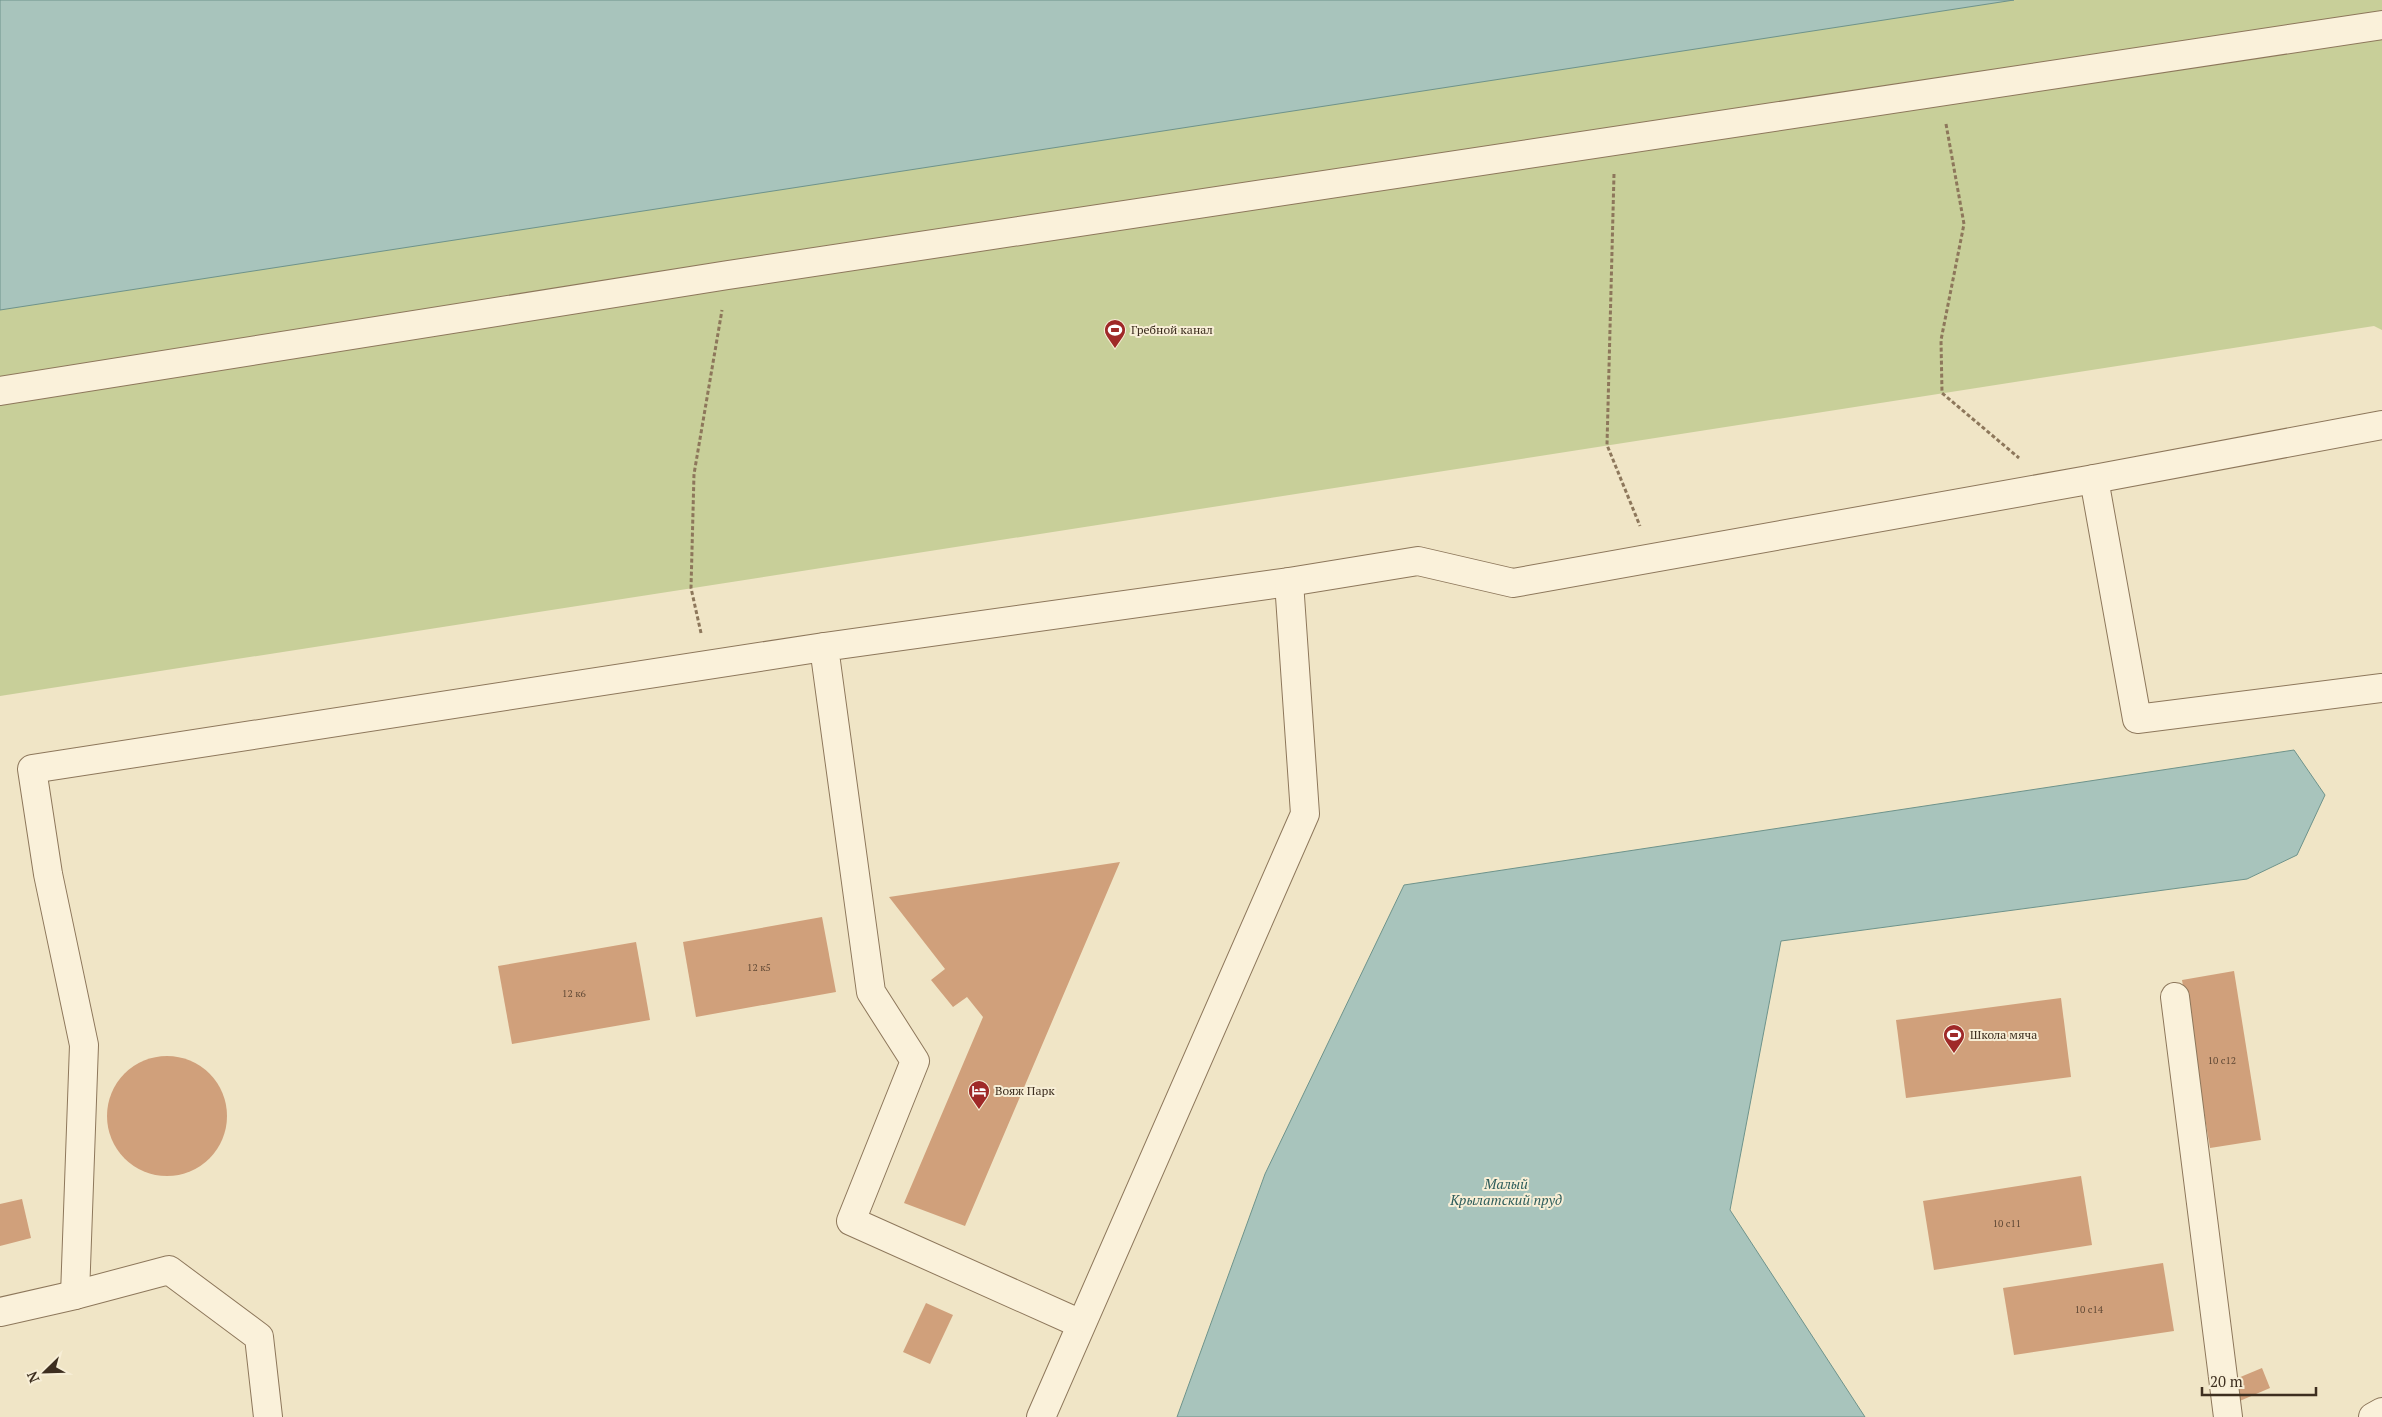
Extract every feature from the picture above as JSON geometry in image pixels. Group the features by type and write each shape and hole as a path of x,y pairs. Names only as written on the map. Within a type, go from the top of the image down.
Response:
{"lane":[{"path":"0,391 728,275 2382,25"},
{"path":"74,1295 84,1045 48,874 32,769 824,647 1289,582 1418,561 1513,583 2094,479 2382,425"},
{"path":"2094,479 2137,719 2382,688"},
{"path":"1041,1417 1305,814 1289,582"},
{"path":"824,647 871,992 915,1060 851,1220 1081,1324"},
{"path":"2175,997 2228,1417"},
{"path":"0,1312 169,1270 259,1337 268,1417"},
{"path":"2373,1417 2382,1412"}],"path":[{"path":"1940,92 1964,224 1941,340 1942,393 2052,486"},
{"path":"1615,141 1607,445 1653,558"},
{"path":"708,665 690,588 694,474 728,275"}],"green space":[{"name":"Гребной канал","path":"0,0 2382,0 2382,330 2374,326 0,696"}],"water":[{"path":"0,0 2014,0 0,310"},
{"name":"Малый Крылатский пруд","path":"2294,750 2325,795 2297,855 2247,879 1781,941 1730,1210 1865,1417 1177,1417 1265,1174 1404,885"}],"building":[{"name":"Вояж Парк","path":"1120,862 965,1226 904,1203 983,1017 967,997 953,1007 931,980 945,969 889,897"},
{"path":"822,917 836,992 696,1017 683,942"},
{"path":"636,942 650,1020 512,1044 498,966"},
{"path":"2234,971 2261,1140 2210,1148 2182,980"},
{"path":"2061,998 2071,1077 1906,1098 1896,1020"},
{"path":"167,1056 179,1057 190,1061 200,1066 209,1074 217,1083 222,1093 226,1104 226,1128 222,1139 217,1149 209,1158 200,1166 190,1171 179,1175 167,1176 155,1175 144,1171 134,1166 125,1158 117,1149 112,1139 108,1128 107,1116 108,1104 112,1093 117,1083 125,1074 134,1066 144,1061 155,1057"},
{"path":"2081,1176 2092,1245 1934,1270 1923,1201"},
{"path":"22,1199 31,1238 0,1246 0,1204"},
{"path":"2163,1263 2174,1331 2014,1355 2003,1288"},
{"path":"926,1303 953,1315 930,1364 903,1352"},
{"path":"2262,1368 2270,1388 2235,1403 2226,1383"}],"place":[{"name":"Гребной канал","path":"1115,349"},
{"name":"Школа мяча","path":"1954,1054"},
{"name":"Вояж Парк","path":"979,1110"}]}
